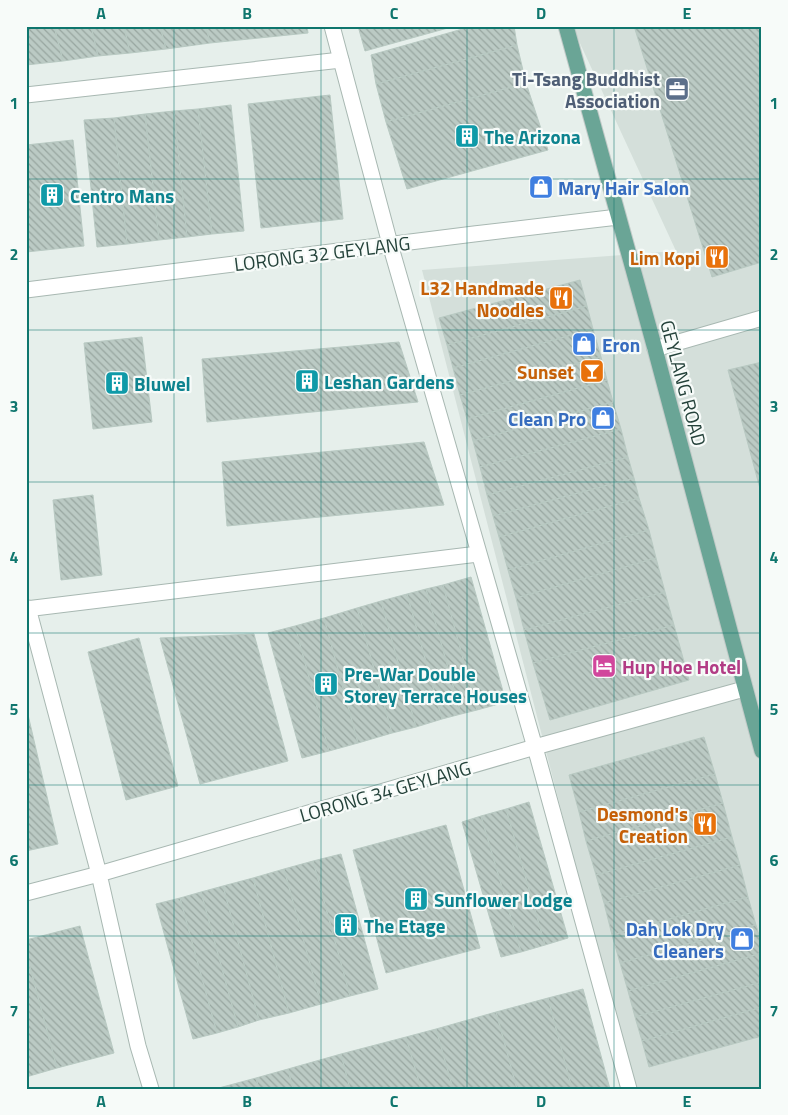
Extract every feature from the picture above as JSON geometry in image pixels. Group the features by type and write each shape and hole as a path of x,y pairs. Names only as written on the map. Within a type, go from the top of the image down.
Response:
{"main road":[{"name":"GEYLANG ROAD","path":"566,26 655,349 762,751"}],"street":[{"path":"332,26 390,244 535,746 629,1089"},
{"path":"26,96 341,60"},
{"name":"LORONG 32 GEYLANG","path":"26,290 618,217"},
{"path":"655,349 762,318"},
{"path":"151,1089 138,1046 99,874 27,609 478,554"},
{"name":"LORONG 34 GEYLANG","path":"26,893 99,874 535,746 744,689"}],"shaded area":[{"path":"572,26 762,26 762,1089 633,1089 422,270 676,251"}],"building":[{"path":"26,26 54,26 63,61 26,65"},
{"path":"54,26 91,26 98,56 63,61"},
{"path":"91,26 124,26 130,53 98,56"},
{"path":"124,26 160,26 166,49 130,53"},
{"path":"160,26 206,26 210,43 166,49"},
{"path":"206,26 307,26 308,33 210,43"},
{"path":"358,26 455,26 365,51"},
{"path":"473,26 514,26 517,45 376,84 371,55"},
{"path":"634,26 762,26 762,262 712,277"},
{"path":"517,45 526,83 386,122 376,84"},
{"name":"The Arizona","path":"526,83 548,150 407,189 386,122"},
{"path":"330,95 343,219 261,228 248,104"},
{"path":"231,105 244,231 212,234 198,109"},
{"path":"198,109 212,234 187,237 174,111"},
{"path":"174,111 187,237 159,240 145,114"},
{"path":"145,114 159,240 127,244 114,118"},
{"path":"114,118 127,244 97,247 84,120"},
{"name":"Centro Mans","path":"73,140 84,246 26,252 26,145"},
{"path":"580,280 587,306 447,345 439,318"},
{"path":"587,306 593,329 453,368 447,345"},
{"path":"593,329 601,357 460,395 453,368"},
{"name":"Bluwel","path":"142,337 152,422 93,429 84,343"},
{"name":"Leshan Gardens","path":"399,342 418,402 207,422 202,359"},
{"path":"601,357 607,380 467,419 460,395"},
{"path":"762,362 762,496 728,370"},
{"path":"607,380 613,402 473,441 467,419"},
{"path":"613,402 621,429 480,467 473,441"},
{"path":"621,429 628,457 487,495 480,467"},
{"path":"424,442 444,505 227,526 222,462"},
{"path":"628,457 634,478 493,516 487,495"},
{"path":"634,478 639,498 499,537 493,516"},
{"path":"93,495 102,575 61,580 53,500"},
{"path":"639,498 649,530 508,570 499,537"},
{"path":"649,530 656,558 516,598 508,570"},
{"path":"656,558 665,592 524,630 516,598"},
{"path":"471,577 506,702 477,710 443,585"},
{"path":"443,585 477,710 461,714 426,589"},
{"path":"426,589 461,714 442,719 407,594"},
{"path":"665,592 674,625 533,663 524,630"},
{"path":"407,594 442,719 416,727 381,601"},
{"path":"381,601 416,727 392,733 357,608"},
{"path":"357,608 392,733 358,743 324,618"},
{"name":"Pre-War Double Storey Terrace Houses","path":"324,618 358,743 329,751 295,626"},
{"path":"674,625 689,680 550,720 533,663"},
{"path":"295,626 329,751 302,758 268,633"},
{"path":"254,634 288,761 200,784 160,638"},
{"path":"139,638 178,786 126,800 88,652"},
{"path":"26,706 58,844 26,851"},
{"path":"704,737 715,774 579,812 569,775"},
{"path":"715,774 723,803 586,841 579,812"},
{"path":"529,802 568,938 545,945 506,809"},
{"path":"723,803 732,837 596,875 586,841"},
{"path":"506,809 545,945 521,952 481,816"},
{"path":"481,816 521,952 501,957 462,822"},
{"name":"Sunflower Lodge","path":"446,825 480,948 386,973 353,850"},
{"path":"732,837 740,865 604,903 596,875"},
{"name":"The Etage","path":"341,854 378,989 350,996 313,861"},
{"path":"313,861 350,996 321,1004 284,869"},
{"path":"740,865 748,897 612,935 604,903"},
{"path":"284,869 321,1004 289,1013 253,878"},
{"path":"253,878 289,1013 259,1020 223,886"},
{"path":"223,886 259,1020 238,1027 201,892"},
{"path":"201,892 238,1027 217,1033 180,898"},
{"path":"748,897 756,925 620,963 612,935"},
{"path":"180,898 217,1033 193,1039 156,904"},
{"path":"756,925 762,945 762,953 628,991 620,963"},
{"path":"80,926 114,1053 57,1068 26,952 26,940"},
{"path":"26,952 57,1068 26,1077"},
{"path":"762,953 762,982 635,1017 628,991"},
{"path":"762,982 762,1007 642,1041 635,1017"},
{"path":"583,989 610,1089 572,1089 548,998"},
{"path":"548,998 572,1089 517,1089 496,1012"},
{"path":"762,1007 762,1036 649,1067 642,1041"},
{"path":"496,1012 517,1089 453,1089 436,1029"},
{"path":"436,1029 453,1089 421,1089 406,1037"},
{"path":"406,1037 421,1089 350,1089 341,1054"},
{"path":"341,1054 350,1089 293,1089 288,1069"},
{"path":"288,1069 293,1089 259,1089 256,1078"},
{"path":"256,1078 259,1089 215,1089"}],"place":[{"name":"Ti-Tsang Buddhist Association","path":"677,89"},
{"name":"The Arizona","path":"467,136"},
{"name":"Mary Hair Salon","path":"541,187"},
{"name":"Centro Mans","path":"52,195"},
{"name":"Lim Kopi","path":"717,257"},
{"name":"L32 Handmade Noodles","path":"561,298"},
{"name":"Eron","path":"584,344"},
{"name":"Sunset","path":"592,371"},
{"name":"Leshan Gardens","path":"307,381"},
{"name":"Bluwel","path":"117,383"},
{"name":"Clean Pro","path":"603,418"},
{"name":"Hup Hoe Hotel","path":"604,666"},
{"name":"Pre-War Double Storey Terrace Houses","path":"326,684"},
{"name":"Desmond's Creation","path":"705,824"},
{"name":"Sunflower Lodge","path":"416,899"},
{"name":"The Etage","path":"346,925"},
{"name":"Dah Lok Dry Cleaners","path":"742,939"}]}
